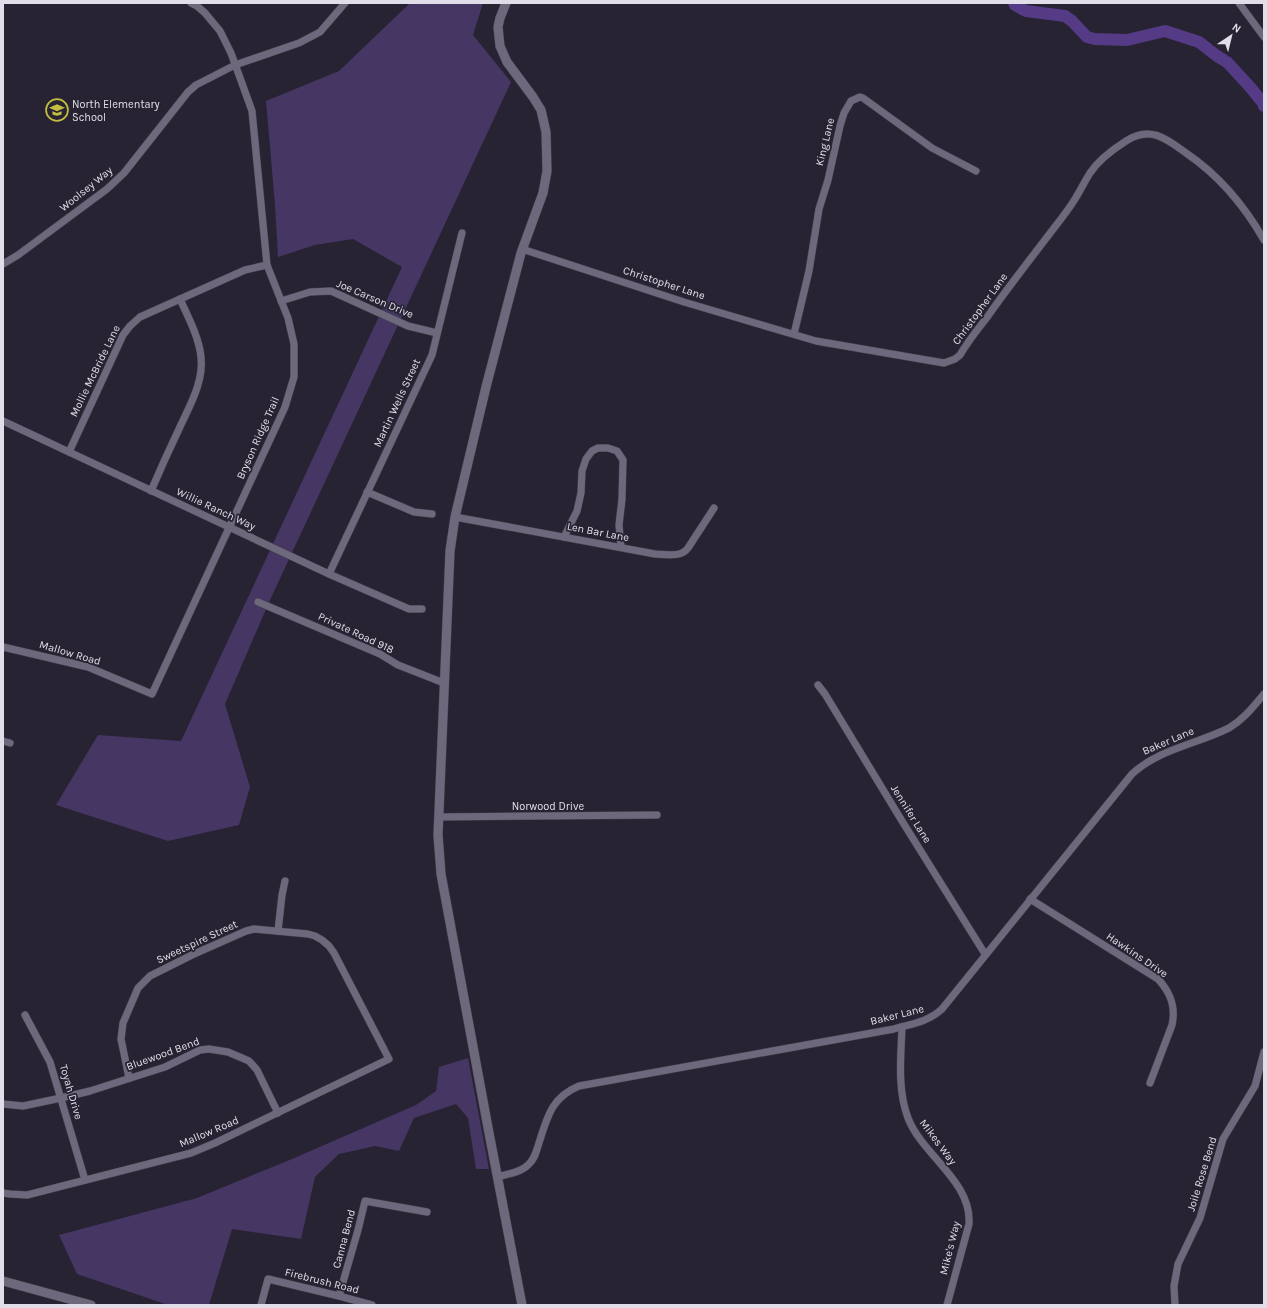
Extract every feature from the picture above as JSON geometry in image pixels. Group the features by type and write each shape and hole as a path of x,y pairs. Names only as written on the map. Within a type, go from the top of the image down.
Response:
{"street":[{"name":"Bryson Ridge Trail","path":"152,694 285,407 294,377 294,344 288,318 267,265 252,111 231,53 216,25 205,12 191,3"},
{"name":"Woolsey Way","path":"3,264 18,255 107,189 124,173 188,92 196,85 235,65 299,43 320,32 345,3"},
{"path":"506,3 498,27 500,46 507,62 538,103 546,132 547,159 545,182 539,204 522,249 486,387 455,517 450,551 438,835 441,874 522,1305"},
{"path":"1239,3 1264,37"},
{"name":"King Lane","path":"794,334 821,202 828,180 840,126 844,113 851,101 863,98 932,148 976,171"},
{"name":"Christopher Lane","path":"522,249 684,302 816,341 940,363 950,362 955,360 960,355 993,308 1075,200 1091,172 1099,163 1126,141 1134,137 1143,134 1152,134 1169,139 1203,164 1245,209 1264,240"},
{"name":"Martin Wells Street","path":"329,574 432,355 462,233"},
{"name":"Mollie McBride Lane","path":"69,452 122,335 130,326 140,317 219,281 245,270 267,265"},
{"name":"Joe Carson Drive","path":"281,301 310,292 331,290 408,326 437,333"},
{"path":"151,491 191,402 201,374 201,356 198,345 180,300"},
{"name":"Willie Ranch Way","path":"3,421 329,574 409,609 422,609"},
{"path":"564,536 577,511 581,492 582,471 586,459 592,451 598,448 608,448 617,451 623,460 622,499 619,525 621,547"},
{"path":"367,492 414,512 432,514"},
{"name":"Len Bar Lane","path":"455,517 655,554 679,554 685,552 714,508"},
{"name":"Private Road 918","path":"258,602 380,654 398,665 444,683"},
{"name":"Mallow Road","path":"3,647 88,667 152,694"},
{"name":"Jennifer Lane","path":"818,685 986,954"},
{"name":"Baker Lane","path":"497,1177 520,1170 528,1165 534,1157 551,1108 563,1094 579,1086 902,1027 924,1021 938,1012 1126,780 1141,765 1168,751 1229,728 1241,721 1264,694"},
{"name":"Norwood Drive","path":"439,817 657,815"},
{"path":"278,931 285,881"},
{"name":"Hawkins Drive","path":"1030,899 1158,979 1168,991 1174,1008 1174,1016 1150,1084"},
{"name":"Sweetspire Street","path":"129,1078 122,1049 121,1031 135,996 143,983 158,972 237,934 254,930 299,933 315,936 329,946 339,961 389,1059"},
{"name":"Toyah Drive","path":"25,1015 50,1062 85,1180"},
{"name":"Mikes Way","path":"902,1027 901,1092 908,1118 921,1142 938,1161 964,1196"},
{"name":"Bluewood Bend","path":"3,1104 23,1106 90,1091 165,1067 200,1050 213,1050 228,1052 249,1061 257,1070 278,1113"},
{"name":"Joile Rose Bend","path":"1175,1305 1174,1286 1178,1264 1200,1218 1223,1139 1255,1086 1264,1052"},
{"name":"Mallow Road","path":"3,1193 27,1195 191,1153 215,1143 389,1059"},
{"name":"Mike's Way","path":"947,1305 969,1224 969,1212 964,1196"},
{"name":"Canna Bend","path":"339,1296 365,1201 427,1212"},
{"name":"Firebrush Road","path":"261,1305 268,1279 372,1305"},
{"path":"3,1281 91,1305"}],"shaded area":[{"path":"410,3 483,3 473,35 511,82 270,600 225,704 250,787 239,825 168,841 56,805 98,735 181,741 402,267 353,239 315,245 278,257 266,101 339,71"},
{"path":"468,1058 489,1169 476,1169 468,1118 456,1104 414,1118 399,1151 375,1146 339,1154 315,1177 301,1239 232,1229 209,1305 168,1305 77,1274 59,1235 197,1198 292,1159 416,1105 436,1091 439,1067"}],"waterway":[{"path":"1014,3 1026,11 1065,16 1072,21 1087,37 1095,39 1127,40 1165,31 1199,42 1227,62 1250,87 1264,106"}],"place":[{"name":"North Elementary School","path":"57,110"}]}
